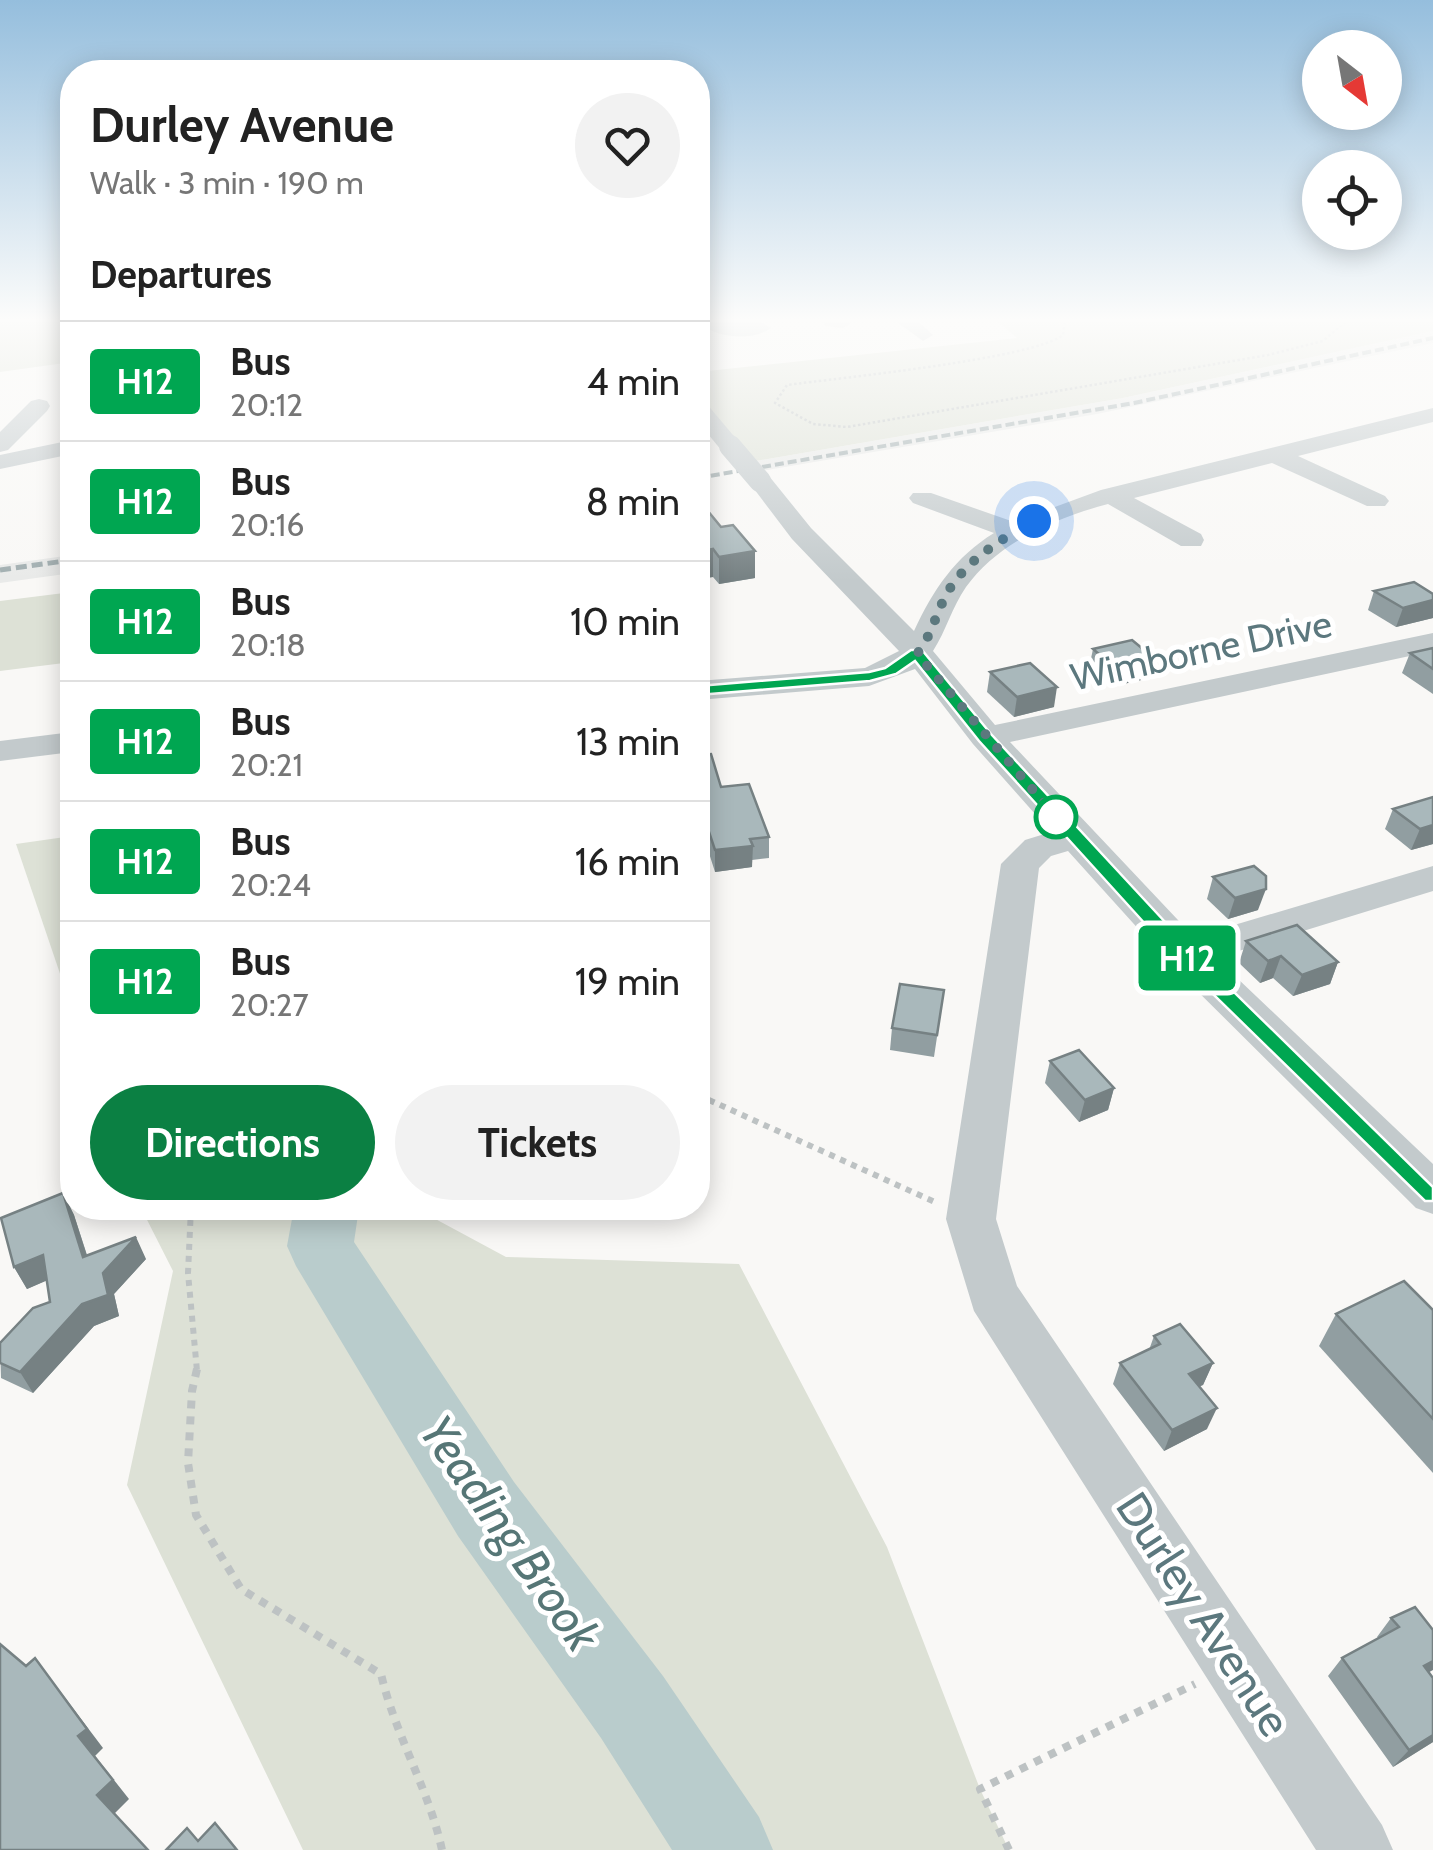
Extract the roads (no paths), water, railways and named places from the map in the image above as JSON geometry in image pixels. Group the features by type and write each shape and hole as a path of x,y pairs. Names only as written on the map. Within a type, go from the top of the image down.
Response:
{"street":[{"path":"0,445 37,408"},
{"path":"710,689 870,677 890,671 917,654 932,632 956,580 1015,531 1055,512 1110,495 1430,418"},
{"path":"710,422 1074,837 1184,954 1433,1194"},
{"path":"0,462 60,450"},
{"path":"1277,456 1376,501"},
{"path":"1110,495 1190,540"},
{"path":"922,498 1015,531"},
{"name":"Wimborne Drive","path":"985,737 1433,642"},
{"path":"0,751 60,744"},
{"name":"Durley Avenue","path":"1074,837 1038,848 1020,864 972,1219 993,1295 1357,1850"},
{"path":"1184,954 1433,878"}],"waterway":[{"name":"Yeading Brook","path":"325,1220 320,1246 486,1509 632,1707 726,1850"}],"railway":[{"path":"710,476 1103,408"},
{"path":"0,570 60,562"}]}
